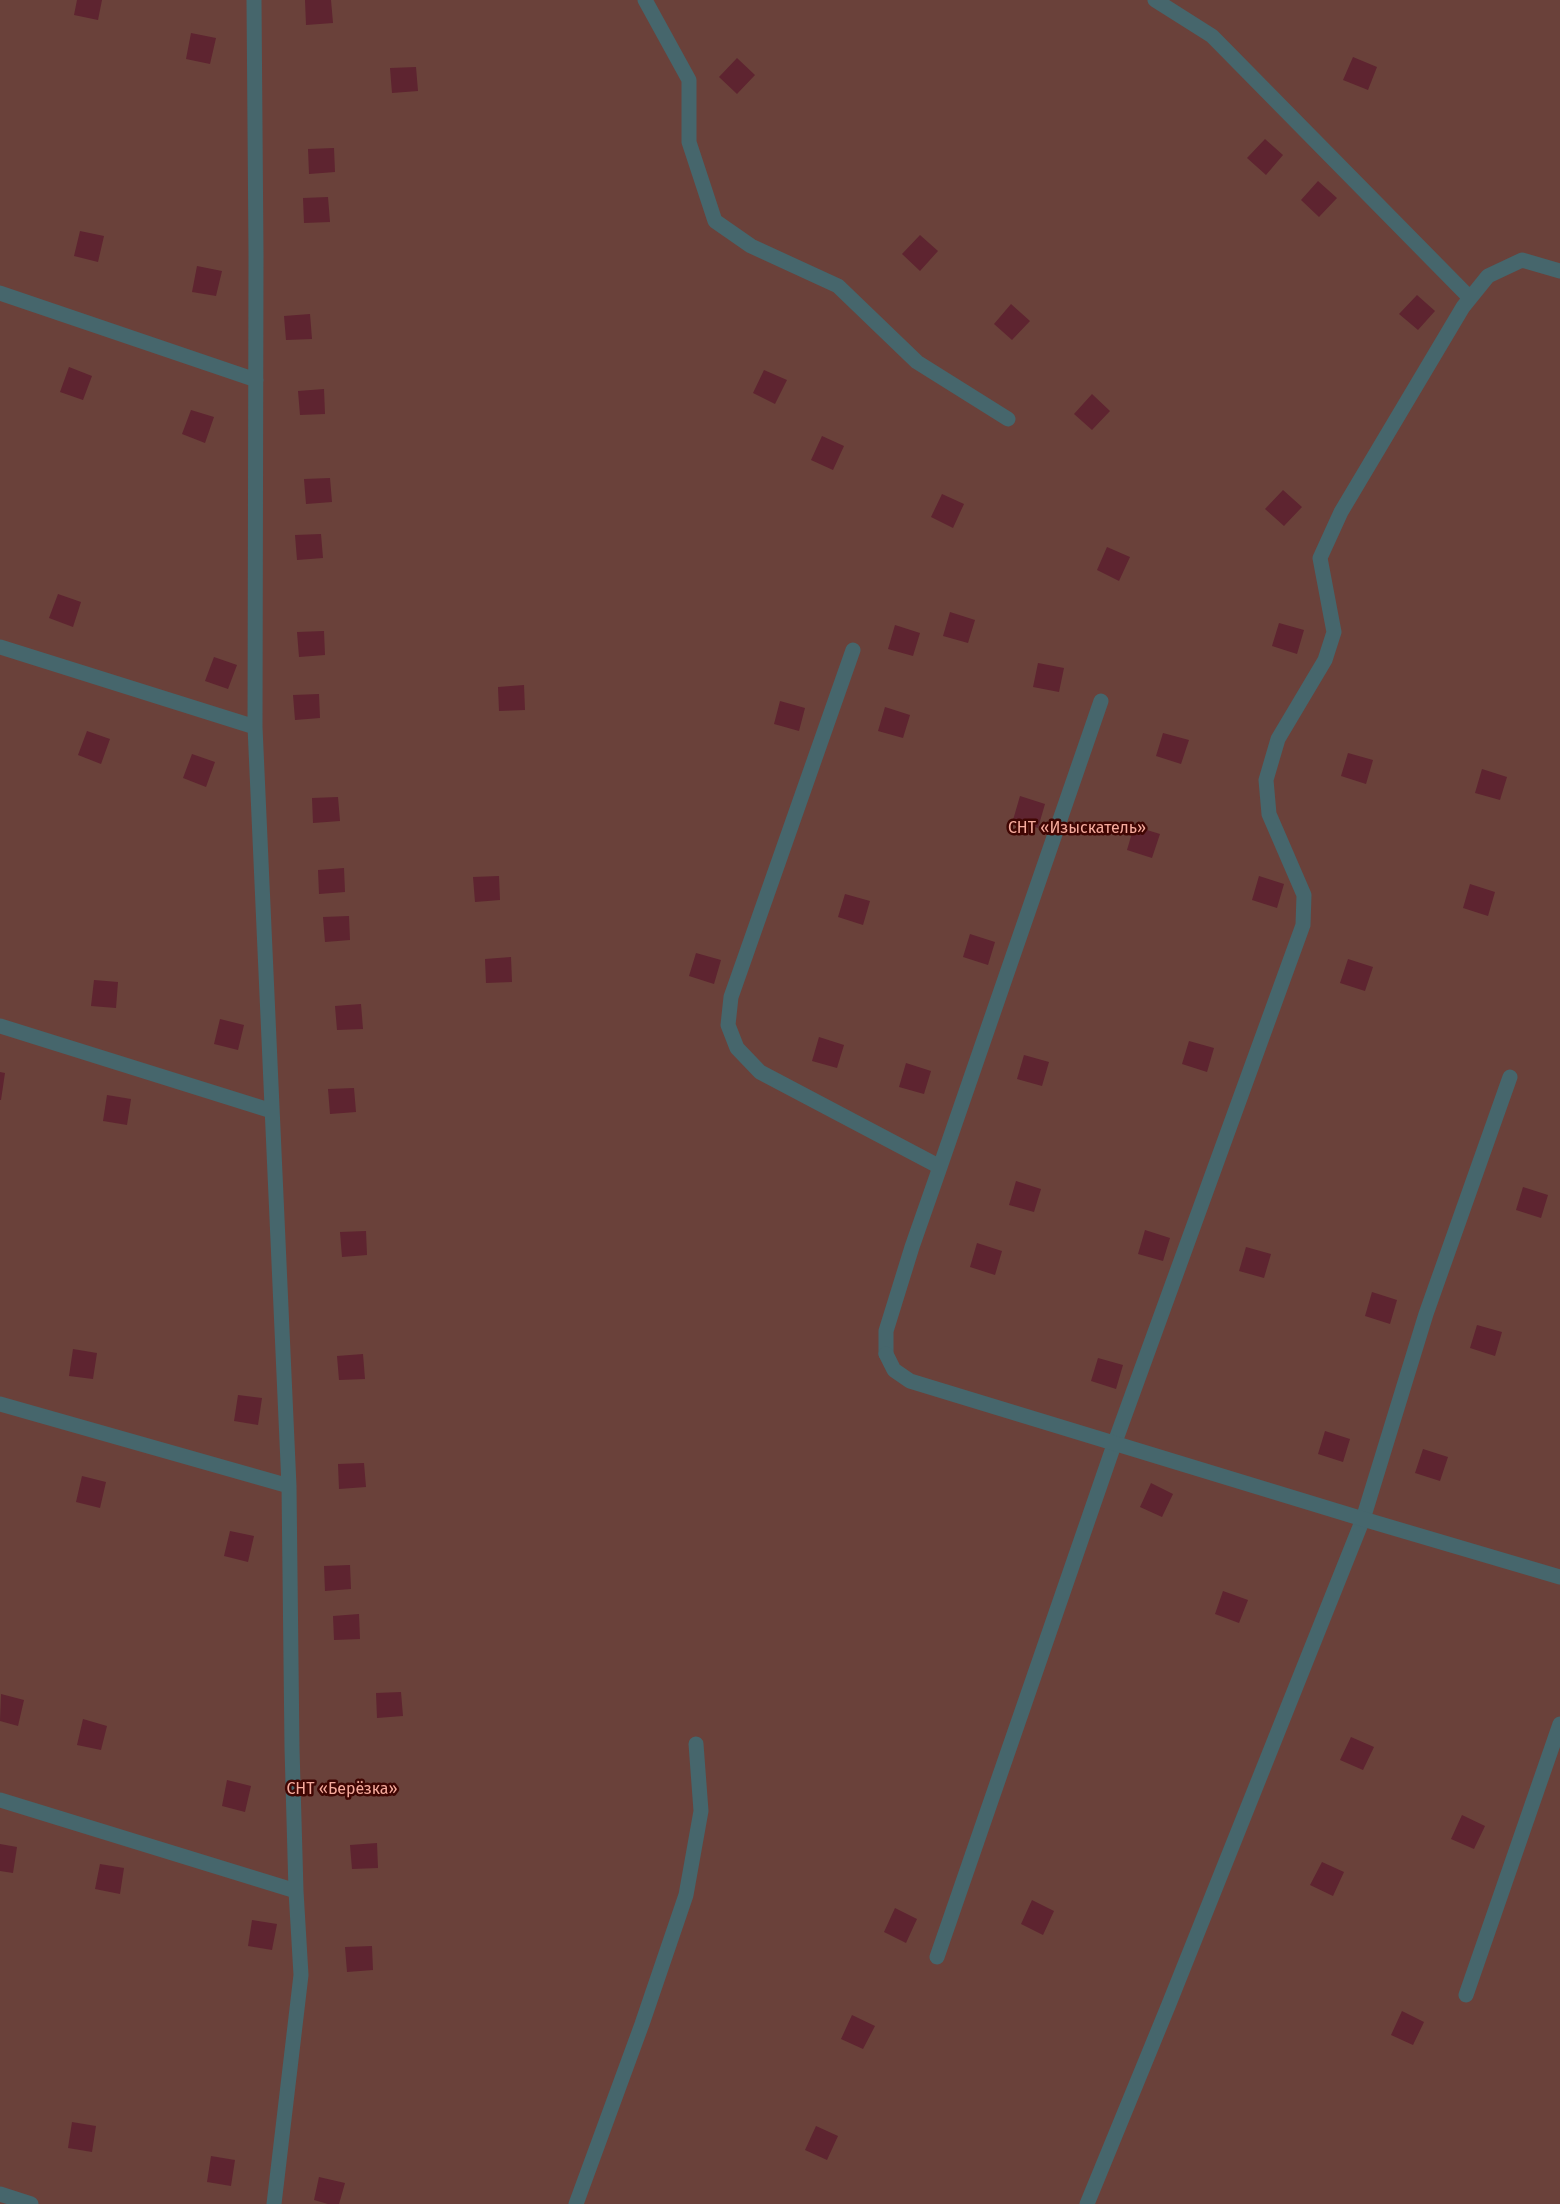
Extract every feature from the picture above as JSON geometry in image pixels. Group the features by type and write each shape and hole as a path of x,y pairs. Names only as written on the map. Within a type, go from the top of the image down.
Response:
{"street":[{"path":"254,0 255,728 289,1486 296,1891 301,1975 274,2204"},
{"path":"645,0 689,80 689,142 715,221 751,246 838,286 917,362 1008,419"},
{"path":"1155,0 1212,36 1470,298"},
{"path":"937,1957 1115,1442 1303,925 1304,895 1269,814 1266,780 1278,739 1325,660 1334,632 1320,558 1341,512 1463,307 1488,276 1522,260 1560,271"},
{"path":"0,293 256,380"},
{"path":"0,647 255,728"},
{"path":"853,650 731,997 728,1025 737,1048 760,1072 940,1167"},
{"path":"1101,701 912,1247 886,1331 886,1353 894,1370 910,1382 1560,1577"},
{"path":"0,1026 272,1111"},
{"path":"1087,2204 1161,2026 1363,1519 1426,1314 1510,1077"},
{"path":"0,1404 289,1486"},
{"path":"1466,1995 1560,1724"},
{"path":"576,2204 642,2024 686,1895 701,1811 696,1744"},
{"path":"0,1800 296,1891"},
{"path":"0,2194 31,2204"}],"green space":[{"path":"0,0 1560,0 1560,2204 0,2204"}],"building":[{"path":"77,0 102,0 98,20 74,15"},
{"path":"305,0 331,0 333,23 306,25"},
{"path":"191,33 216,38 210,64 186,59"},
{"path":"1353,57 1377,67 1368,90 1343,80"},
{"path":"737,58 755,75 737,94 719,77"},
{"path":"416,67 418,91 392,93 390,68"},
{"path":"1265,139 1283,155 1266,175 1247,158"},
{"path":"334,148 335,172 309,174 308,149"},
{"path":"1318,181 1337,198 1319,217 1301,200"},
{"path":"328,197 330,222 304,223 303,198"},
{"path":"80,231 104,236 98,262 74,256"},
{"path":"920,235 938,251 920,271 902,254"},
{"path":"197,266 222,271 216,296 192,292"},
{"path":"1417,295 1435,311 1418,330 1399,314"},
{"path":"1011,304 1030,321 1012,340 994,324"},
{"path":"310,314 312,339 286,340 284,316"},
{"path":"69,367 92,376 83,400 60,392"},
{"path":"764,370 787,380 775,404 753,393"},
{"path":"324,389 325,414 300,415 298,391"},
{"path":"1092,394 1110,411 1092,430 1074,414"},
{"path":"191,410 214,417 205,443 182,434"},
{"path":"822,436 844,446 833,470 811,460"},
{"path":"330,478 332,502 306,504 304,479"},
{"path":"1283,490 1302,507 1284,526 1265,509"},
{"path":"942,494 964,504 953,528 931,517"},
{"path":"321,534 323,558 297,560 295,535"},
{"path":"1107,547 1130,557 1119,581 1097,570"},
{"path":"58,594 81,602 73,627 49,618"},
{"path":"950,612 975,620 968,643 943,636"},
{"path":"1279,623 1304,630 1297,654 1272,646"},
{"path":"895,625 920,633 913,656 888,649"},
{"path":"324,631 325,655 299,657 297,632"},
{"path":"214,657 237,665 228,689 205,681"},
{"path":"1038,663 1064,668 1059,692 1033,687"},
{"path":"524,685 525,710 499,711 498,687"},
{"path":"319,694 320,718 295,720 293,695"},
{"path":"780,701 805,708 799,731 774,724"},
{"path":"885,707 910,715 903,738 878,731"},
{"path":"87,731 110,739 101,764 78,755"},
{"path":"1163,733 1189,740 1181,764 1156,756"},
{"path":"1348,753 1373,760 1366,784 1341,776"},
{"path":"192,754 215,762 206,787 183,778"},
{"path":"1482,769 1507,777 1500,800 1475,793"},
{"path":"1020,796 1045,804 1038,828 1013,820"},
{"path":"338,797 340,821 313,823 312,798"},
{"path":"1134,826 1160,834 1152,858 1127,850"},
{"path":"344,868 345,892 319,894 318,870"},
{"path":"499,876 500,900 475,902 473,877"},
{"path":"1259,876 1284,884 1277,908 1252,900"},
{"path":"1470,884 1495,892 1488,916 1463,908"},
{"path":"845,894 870,901 863,925 838,917"},
{"path":"349,916 350,940 325,942 323,917"},
{"path":"970,934 995,942 988,965 963,957"},
{"path":"696,953 721,960 714,984 689,976"},
{"path":"511,957 512,982 486,983 485,959"},
{"path":"1348,959 1373,967 1365,991 1340,983"},
{"path":"94,980 118,982 116,1008 91,1006"},
{"path":"361,1004 363,1029 337,1030 335,1006"},
{"path":"220,1019 244,1025 238,1050 214,1044"},
{"path":"819,1037 844,1045 837,1068 812,1061"},
{"path":"1189,1041 1214,1048 1207,1072 1182,1064"},
{"path":"1024,1055 1049,1062 1042,1086 1017,1079"},
{"path":"906,1063 931,1071 924,1094 899,1087"},
{"path":"0,1072 5,1073 1,1100 0,1100"},
{"path":"354,1088 356,1112 330,1114 328,1089"},
{"path":"107,1095 131,1099 127,1125 103,1121"},
{"path":"1016,1181 1041,1189 1034,1212 1009,1205"},
{"path":"1523,1187 1548,1195 1541,1218 1516,1210"},
{"path":"1145,1230 1170,1238 1163,1261 1138,1254"},
{"path":"366,1231 367,1255 342,1257 340,1232"},
{"path":"977,1243 1002,1251 995,1275 970,1267"},
{"path":"1246,1247 1271,1254 1264,1278 1239,1271"},
{"path":"1372,1292 1397,1300 1390,1324 1365,1316"},
{"path":"1477,1325 1502,1332 1495,1356 1470,1348"},
{"path":"73,1349 97,1353 93,1379 69,1376"},
{"path":"363,1354 365,1379 339,1380 337,1356"},
{"path":"1098,1358 1123,1365 1116,1389 1091,1381"},
{"path":"238,1395 262,1398 258,1425 234,1421"},
{"path":"1325,1431 1350,1439 1343,1462 1318,1454"},
{"path":"1423,1449 1448,1457 1440,1481 1415,1473"},
{"path":"364,1463 366,1487 339,1489 338,1464"},
{"path":"82,1476 106,1482 100,1508 76,1502"},
{"path":"1151,1483 1173,1494 1162,1517 1140,1507"},
{"path":"230,1531 254,1536 248,1562 224,1556"},
{"path":"350,1565 351,1589 325,1591 324,1566"},
{"path":"1223,1591 1248,1600 1239,1623 1215,1614"},
{"path":"359,1614 360,1639 334,1640 333,1616"},
{"path":"401,1692 403,1716 377,1718 376,1693"},
{"path":"1,1694 24,1700 18,1726 0,1721"},
{"path":"83,1719 107,1726 101,1750 77,1745"},
{"path":"1351,1737 1374,1747 1363,1770 1340,1760"},
{"path":"227,1780 251,1786 245,1812 222,1806"},
{"path":"1462,1815 1485,1826 1474,1849 1451,1839"},
{"path":"377,1843 378,1868 352,1869 350,1845"},
{"path":"0,1844 17,1847 13,1873 0,1871"},
{"path":"1322,1862 1344,1872 1333,1896 1310,1885"},
{"path":"100,1864 124,1868 120,1894 95,1889"},
{"path":"1032,1900 1054,1911 1043,1935 1021,1924"},
{"path":"895,1908 917,1919 906,1943 884,1932"},
{"path":"252,1920 277,1924 272,1950 248,1946"},
{"path":"372,1946 373,1970 347,1972 345,1947"},
{"path":"1402,2011 1424,2022 1413,2045 1391,2035"},
{"path":"852,2015 875,2026 863,2049 841,2039"},
{"path":"72,2122 96,2126 92,2152 68,2148"},
{"path":"816,2126 838,2136 827,2160 805,2150"},
{"path":"211,2156 235,2160 231,2186 207,2182"},
{"path":"319,2177 345,2183 339,2204 314,2200"}],"park label":[{"name":"СНТ «Изыскатель»","path":"1077,829"},
{"name":"СНТ «Берёзка»","path":"342,1790"}]}
